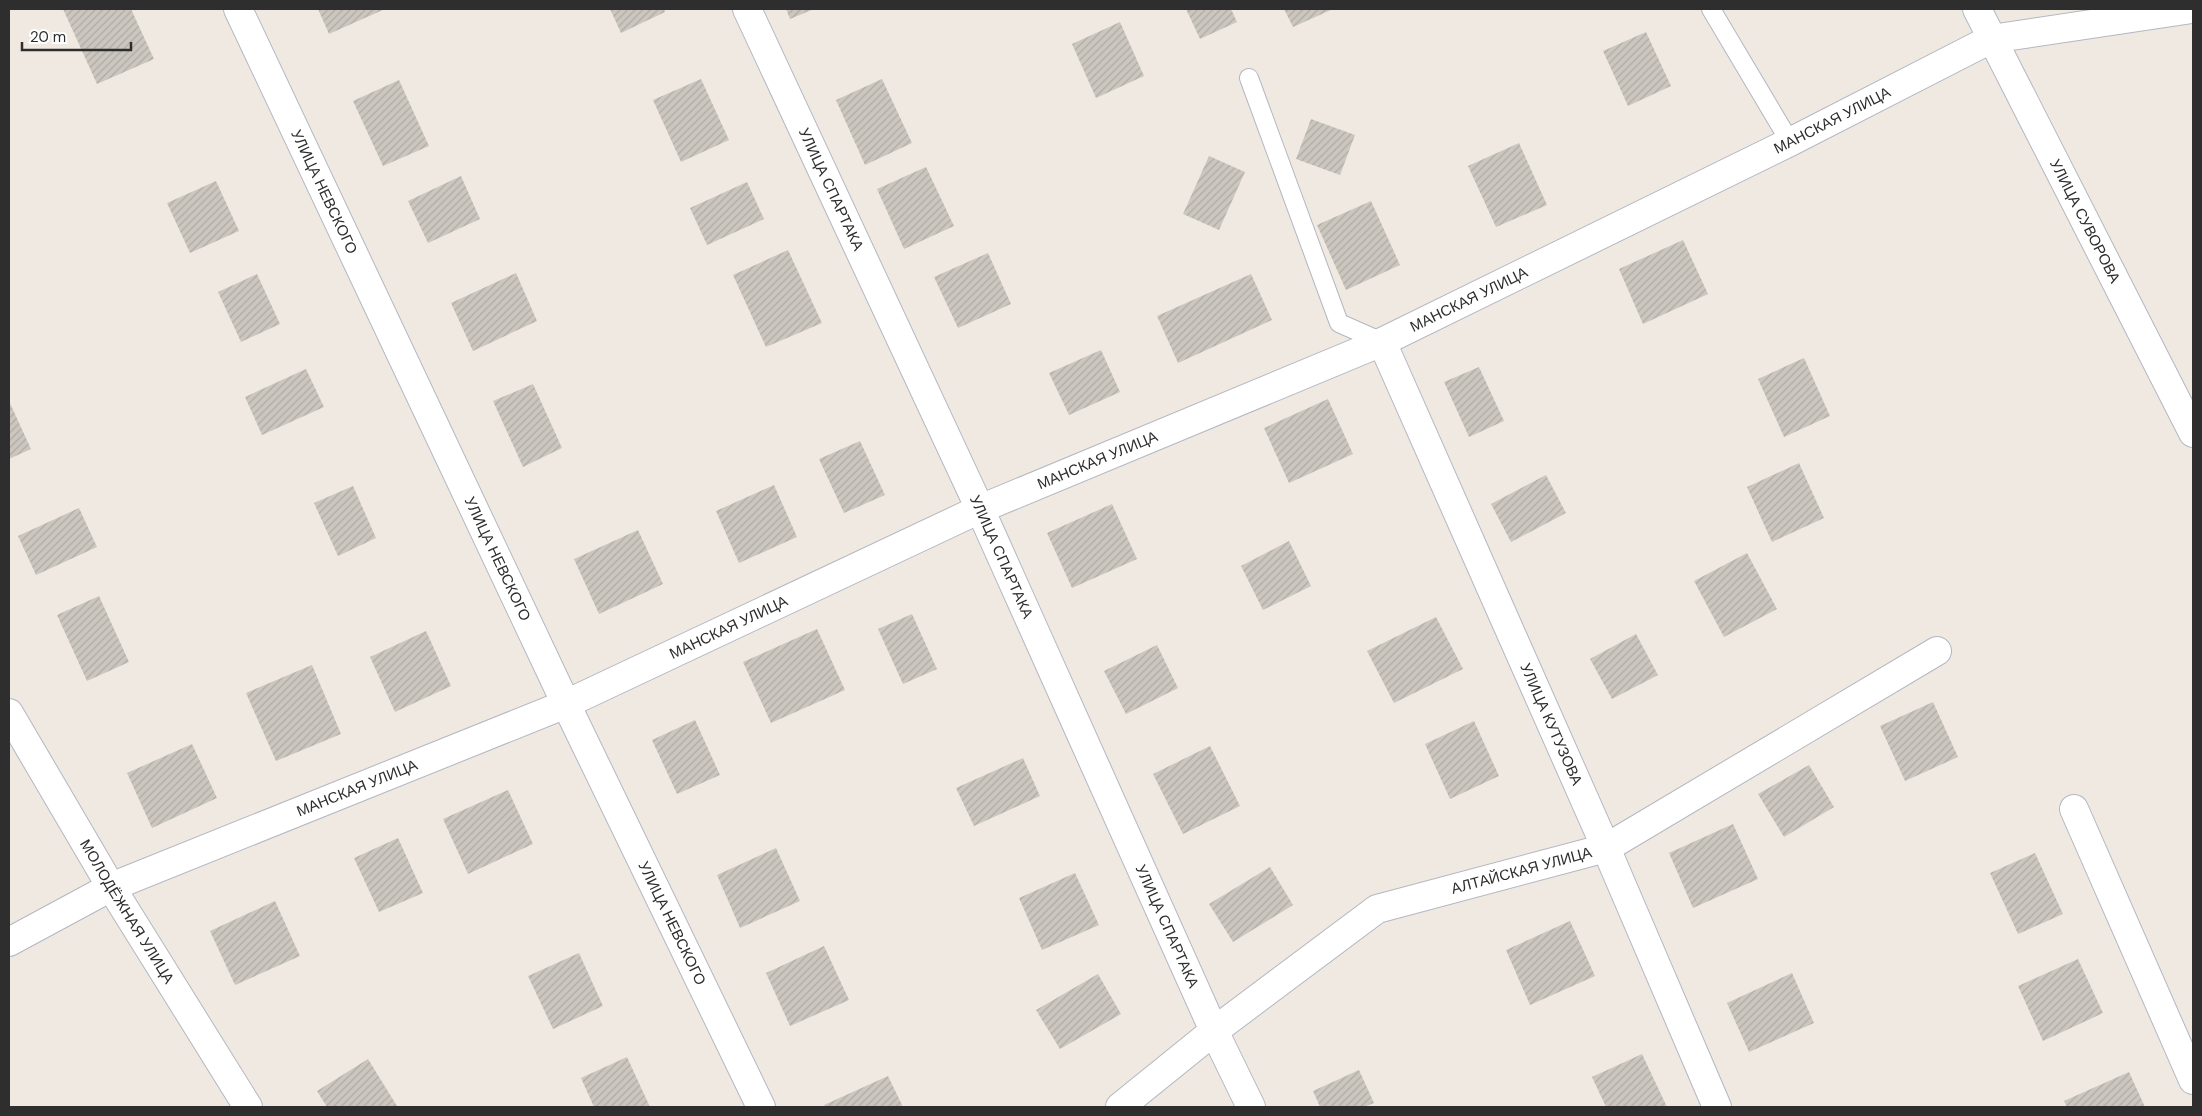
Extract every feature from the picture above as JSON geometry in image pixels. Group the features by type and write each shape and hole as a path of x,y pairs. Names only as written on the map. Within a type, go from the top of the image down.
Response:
{"street":[{"name":"УЛИЦА НЕВСКОГО","path":"238,9 566,704 761,1107"},
{"name":"УЛИЦА СПАРТАКА","path":"748,9 980,509 1214,1031 1251,1107"},
{"name":"УЛИЦА СУВОРОВА","path":"1977,9 2193,433"},
{"name":"МАНСКАЯ УЛИЦА","path":"9,942 111,887 566,704 980,509 1382,342 1790,142 1991,39 2192,9"},
{"name":"УЛИЦА КУТУЗОВА","path":"1382,342 1606,848 1717,1107"},
{"name":"АЛТАЙСКАЯ УЛИЦА","path":"1120,1107 1214,1031 1377,910 1606,848 1937,651"},
{"name":"МОЛОДЁЖНАЯ УЛИЦА","path":"9,714 111,887 248,1107"},
{"path":"2074,809 2193,1080"}],"lane":[{"path":"1711,9 1790,142"},
{"path":"1250,78 1339,323 1382,342"}],"building":[{"path":"63,9 131,9 154,59 97,84"},
{"path":"318,9 385,9 329,34"},
{"path":"610,9 664,9 665,12 621,33"},
{"path":"786,9 814,9 790,19"},
{"path":"1186,9 1231,9 1237,22 1200,39"},
{"path":"1284,9 1333,9 1293,27"},
{"path":"1120,22 1144,76 1096,98 1072,44"},
{"path":"1646,32 1671,86 1628,106 1603,51"},
{"path":"701,79 729,140 681,162 653,100"},
{"path":"882,79 912,143 865,165 836,100"},
{"path":"399,80 429,146 383,166 353,101"},
{"path":"1311,119 1355,135 1340,175 1296,159"},
{"path":"1519,143 1547,205 1496,227 1468,166"},
{"path":"1209,156 1245,172 1219,230 1183,214"},
{"path":"926,167 954,226 904,249 877,189"},
{"path":"461,176 480,219 428,243 408,201"},
{"path":"216,181 239,231 190,253 167,203"},
{"path":"747,182 764,219 707,245 690,208"},
{"path":"1371,201 1400,265 1346,290 1317,225"},
{"path":"1683,240 1708,294 1643,324 1619,269"},
{"path":"788,250 822,323 766,347 733,275"},
{"path":"988,253 1011,304 958,328 934,277"},
{"path":"516,273 537,321 473,351 451,303"},
{"path":"257,274 280,324 241,342 218,292"},
{"path":"1251,274 1272,320 1178,363 1157,316"},
{"path":"1101,350 1120,392 1069,415 1049,373"},
{"path":"1804,358 1830,416 1784,437 1758,379"},
{"path":"1479,367 1504,421 1469,437 1444,382"},
{"path":"306,369 324,407 262,435 245,397"},
{"path":"533,384 562,448 523,467 493,401"},
{"path":"1328,399 1353,454 1289,483 1264,428"},
{"path":"9,401 31,449 9,459"},
{"path":"860,441 885,495 844,513 819,459"},
{"path":"1799,463 1824,518 1772,542 1747,487"},
{"path":"1546,475 1566,513 1511,542 1491,504"},
{"path":"774,485 797,537 739,563 716,511"},
{"path":"353,486 376,538 338,556 314,503"},
{"path":"1112,504 1137,559 1072,588 1047,533"},
{"path":"79,508 97,547 36,575 18,536"},
{"path":"638,530 663,584 599,614 574,559"},
{"path":"1289,541 1311,586 1263,610 1241,566"},
{"path":"1747,553 1777,609 1724,637 1694,581"},
{"path":"99,596 129,662 87,681 57,615"},
{"path":"912,614 937,669 903,684 878,629"},
{"path":"1436,617 1463,669 1394,703 1367,651"},
{"path":"817,629 845,690 771,723 743,662"},
{"path":"426,631 451,686 395,712 370,657"},
{"path":"1636,634 1658,675 1612,699 1590,659"},
{"path":"1157,645 1178,688 1126,714 1104,671"},
{"path":"312,665 341,734 276,761 246,693"},
{"path":"1933,702 1958,757 1905,781 1880,726"},
{"path":"695,720 720,775 677,794 652,740"},
{"path":"1474,721 1499,776 1450,799 1425,744"},
{"path":"192,744 217,798 152,828 127,773"},
{"path":"1210,746 1240,806 1183,834 1153,774"},
{"path":"1023,758 1040,796 974,826 956,788"},
{"path":"1809,765 1834,807 1784,837 1758,794"},
{"path":"508,790 533,844 468,874 443,819"},
{"path":"1733,824 1758,879 1693,908 1669,853"},
{"path":"398,838 423,893 379,912 354,858"},
{"path":"776,848 800,901 740,928 717,875"},
{"path":"2035,853 2063,914 2018,934 1990,873"},
{"path":"1270,867 1293,905 1233,942 1209,904"},
{"path":"1075,873 1099,925 1042,950 1019,898"},
{"path":"275,901 300,956 235,985 210,931"},
{"path":"1570,921 1595,976 1530,1005 1506,950"},
{"path":"824,946 849,1000 790,1026 766,973"},
{"path":"579,953 603,1006 553,1029 528,976"},
{"path":"2078,959 2103,1013 2043,1041 2018,986"},
{"path":"1792,973 1814,1023 1749,1052 1727,1003"},
{"path":"1098,974 1121,1014 1060,1049 1036,1010"},
{"path":"1642,1054 1667,1107 1606,1107 1592,1077"},
{"path":"627,1057 650,1107 594,1107 581,1078"},
{"path":"368,1059 397,1106 327,1107 317,1091"},
{"path":"1359,1070 1374,1103 1364,1107 1320,1107 1313,1091"},
{"path":"2129,1072 2145,1107 2067,1107 2064,1101"},
{"path":"888,1076 903,1107 825,1107 824,1105"}]}
